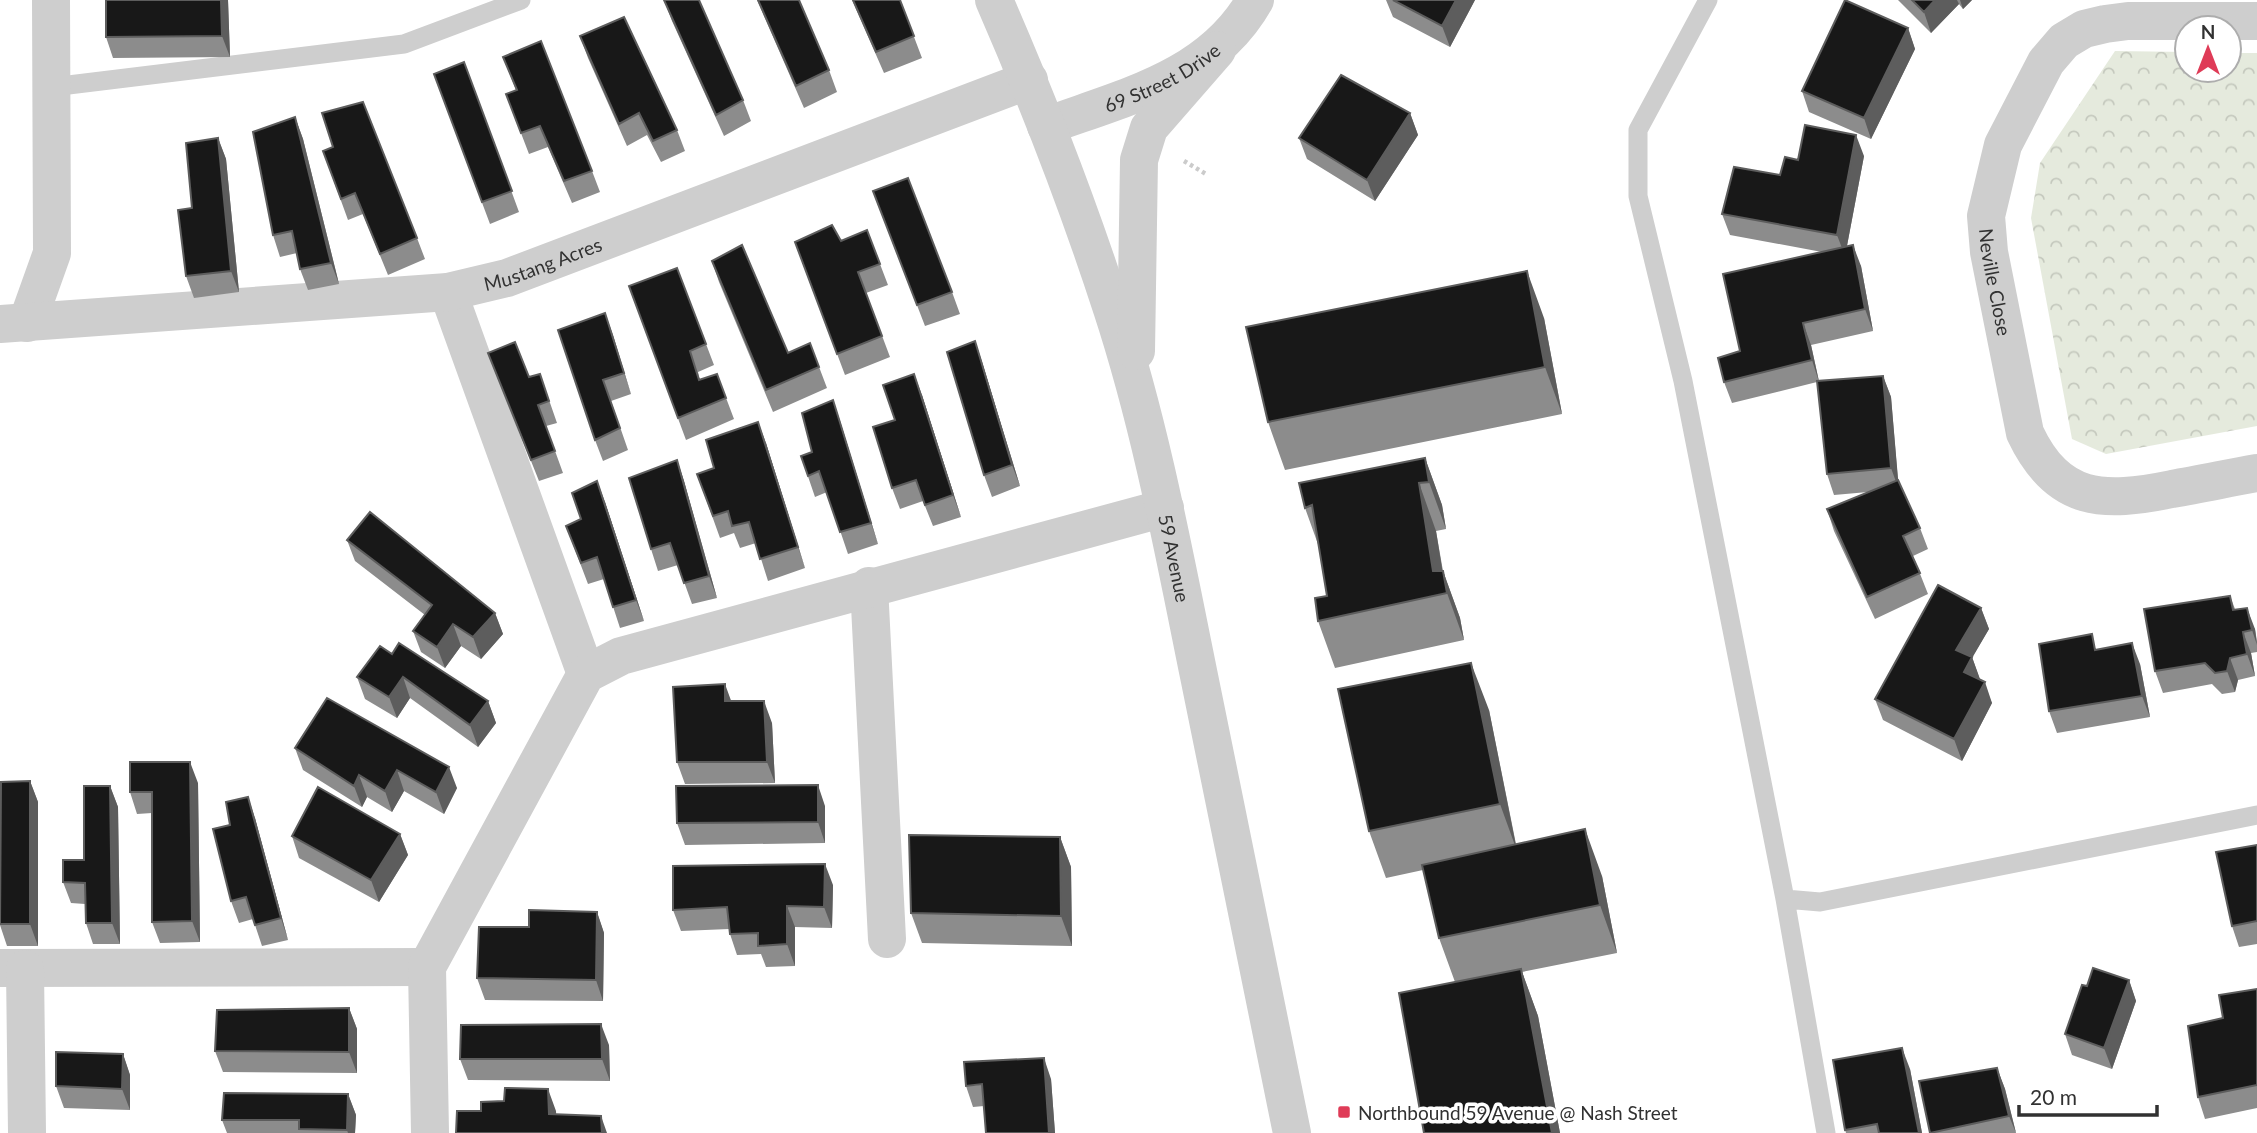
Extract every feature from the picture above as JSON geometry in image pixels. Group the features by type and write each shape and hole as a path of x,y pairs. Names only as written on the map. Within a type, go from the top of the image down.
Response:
{"street":[{"name":"Mustang Acres","path":"14,323 52,253 51,0"},
{"name":"59 Avenue","path":"994,0 1046,126 1112,310 1136,392 1165,508 1293,1133"},
{"name":"69 Street Drive","path":"1046,126 1151,87 1217,50 1244,18 1255,0"},
{"name":"Neville Close","path":"2257,21 2128,21 2084,29 2064,41 2046,62 2003,145 1990,190 1985,233 2025,433 2036,457 2049,473 2076,491 2102,498 2131,497 2257,473"},
{"path":"1136,392 1139,160 1149,128 1217,50"},
{"name":"Mustang Acres","path":"14,323 448,292 508,278 1029,80"},
{"path":"448,292 586,674"},
{"path":"430,1133 428,967 586,674 621,656 869,586 1165,508"},
{"path":"869,586 887,939"},
{"path":"27,1133 12,969 428,967"}],"lane":[{"path":"52,87 404,44 521,0"},
{"path":"1708,0 1638,130 1638,196 1683,381 1785,899 1826,1133"},
{"path":"1785,899 1820,902 2257,815"}],"green space":[{"path":"2115,51 2173,52 2173,84 2243,84 2243,53 2257,53 2257,426 2106,454 2072,439 2031,218 2040,163"}],"building":[{"path":"106,0 221,0 222,36 106,37"},
{"path":"664,0 699,0 743,100 716,115"},
{"path":"758,0 799,0 829,70 796,86"},
{"path":"853,0 900,0 914,36 876,52"},
{"path":"1393,0 1456,0 1442,26"},
{"path":"1845,0 1908,28 1864,118 1802,91"},
{"path":"1912,0 1935,0 1924,12"},
{"path":"624,17 677,130 653,141 639,113 619,124 580,36"},
{"path":"541,41 592,171 564,181 540,126 521,133 506,94 517,90 503,57"},
{"path":"464,62 512,191 482,202 434,74"},
{"path":"1341,75 1410,113 1367,180 1299,138"},
{"path":"363,102 417,238 380,254 355,193 341,199 323,151 333,147 322,113"},
{"path":"295,117 331,263 300,269 292,231 273,235 253,132"},
{"path":"1805,125 1856,135 1837,235 1722,214 1734,167 1780,175 1785,157 1798,160"},
{"path":"218,138 231,271 186,276 178,210 192,208 186,143"},
{"path":"908,178 952,292 917,305 873,191"},
{"path":"832,225 841,241 867,230 880,264 858,272 882,336 837,354 795,242"},
{"path":"742,245 788,353 810,343 819,367 766,390 712,261"},
{"path":"1853,245 1865,309 1803,323 1812,360 1724,382 1718,358 1740,351 1723,274"},
{"path":"677,268 706,344 690,351 699,380 717,374 726,398 678,418 629,286"},
{"path":"1527,271 1545,367 1268,422 1246,327"},
{"path":"605,313 624,373 603,380 620,428 595,440 558,330"},
{"path":"975,341 1012,465 984,475 947,352"},
{"path":"515,342 529,377 540,374 549,401 538,405 555,451 531,460 488,353"},
{"path":"914,374 953,495 925,505 916,480 892,488 873,427 895,420 883,385"},
{"path":"1883,376 1891,468 1827,474 1817,381"},
{"path":"833,400 871,523 840,532 819,471 808,476 801,456 812,452 802,413"},
{"path":"758,422 798,547 760,559 749,522 732,526 728,511 713,516 697,474 714,468 706,440"},
{"path":"1425,458 1429,482 1419,483 1433,571 1443,571 1447,593 1318,621 1315,598 1327,596 1312,505 1305,508 1299,483"},
{"path":"677,460 709,576 684,583 670,543 651,549 629,478"},
{"path":"1898,480 1920,528 1903,536 1920,573 1867,597 1827,509"},
{"path":"597,481 636,600 613,607 597,557 581,563 566,526 581,519 572,493"},
{"path":"370,512 495,613 473,637 453,624 437,647 413,631 432,605 347,540"},
{"path":"1938,585 1981,608 1956,650 1972,657 1964,672 1985,682 1954,739 1875,699"},
{"path":"2230,596 2233,610 2247,608 2252,630 2243,632 2247,654 2230,658 2227,671 2215,673 2205,663 2155,671 2144,609"},
{"path":"2092,634 2095,650 2132,643 2142,696 2049,711 2039,644"},
{"path":"399,643 488,701 470,725 403,677 389,697 357,677 380,646 392,654"},
{"path":"1471,663 1500,804 1369,831 1338,689"},
{"path":"725,684 725,701 764,701 767,762 677,762 673,687"},
{"path":"327,698 449,767 436,792 397,770 385,791 359,775 354,786 295,748"},
{"path":"130,762 190,762 192,921 152,922 152,792 130,792"},
{"path":"30,781 30,924 0,924 1,782"},
{"path":"818,785 818,822 677,823 676,786"},
{"path":"84,786 110,786 112,923 86,923 85,883 63,882 63,860 84,860"},
{"path":"318,787 400,834 371,880 292,836"},
{"path":"248,797 281,918 255,925 246,897 231,901 213,829 230,825 226,802"},
{"path":"1585,829 1600,905 1439,938 1422,865"},
{"path":"909,835 1060,837 1061,916 911,913"},
{"path":"2257,845 2257,921 2232,926 2216,852"},
{"path":"825,864 824,907 787,906 787,944 758,946 758,933 730,934 727,907 673,910 673,866"},
{"path":"529,910 597,912 596,980 477,978 479,927 529,927"},
{"path":"2093,968 2129,980 2104,1048 2065,1034 2082,985 2087,986"},
{"path":"1521,969 1552,1133 1424,1133 1399,993"},
{"path":"2257,989 2257,1085 2198,1097 2188,1026 2223,1018 2219,995"},
{"path":"349,1008 349,1052 215,1051 217,1010"},
{"path":"601,1024 602,1059 460,1059 461,1025"},
{"path":"1902,1048 1919,1133 1879,1133 1877,1124 1845,1130 1833,1060"},
{"path":"56,1052 123,1054 122,1089 56,1086"},
{"path":"1044,1058 1049,1133 986,1133 982,1084 966,1086 964,1062"},
{"path":"1997,1068 2009,1116 1930,1133 1919,1081"},
{"path":"505,1088 548,1089 549,1114 601,1116 602,1133 456,1133 457,1111 481,1111 481,1102 504,1101"},
{"path":"224,1093 348,1094 347,1130 299,1129 299,1120 222,1120"}],"place":[{"name":"Northbound 59 Avenue @ Nash Street","path":"1344,1112"}]}
